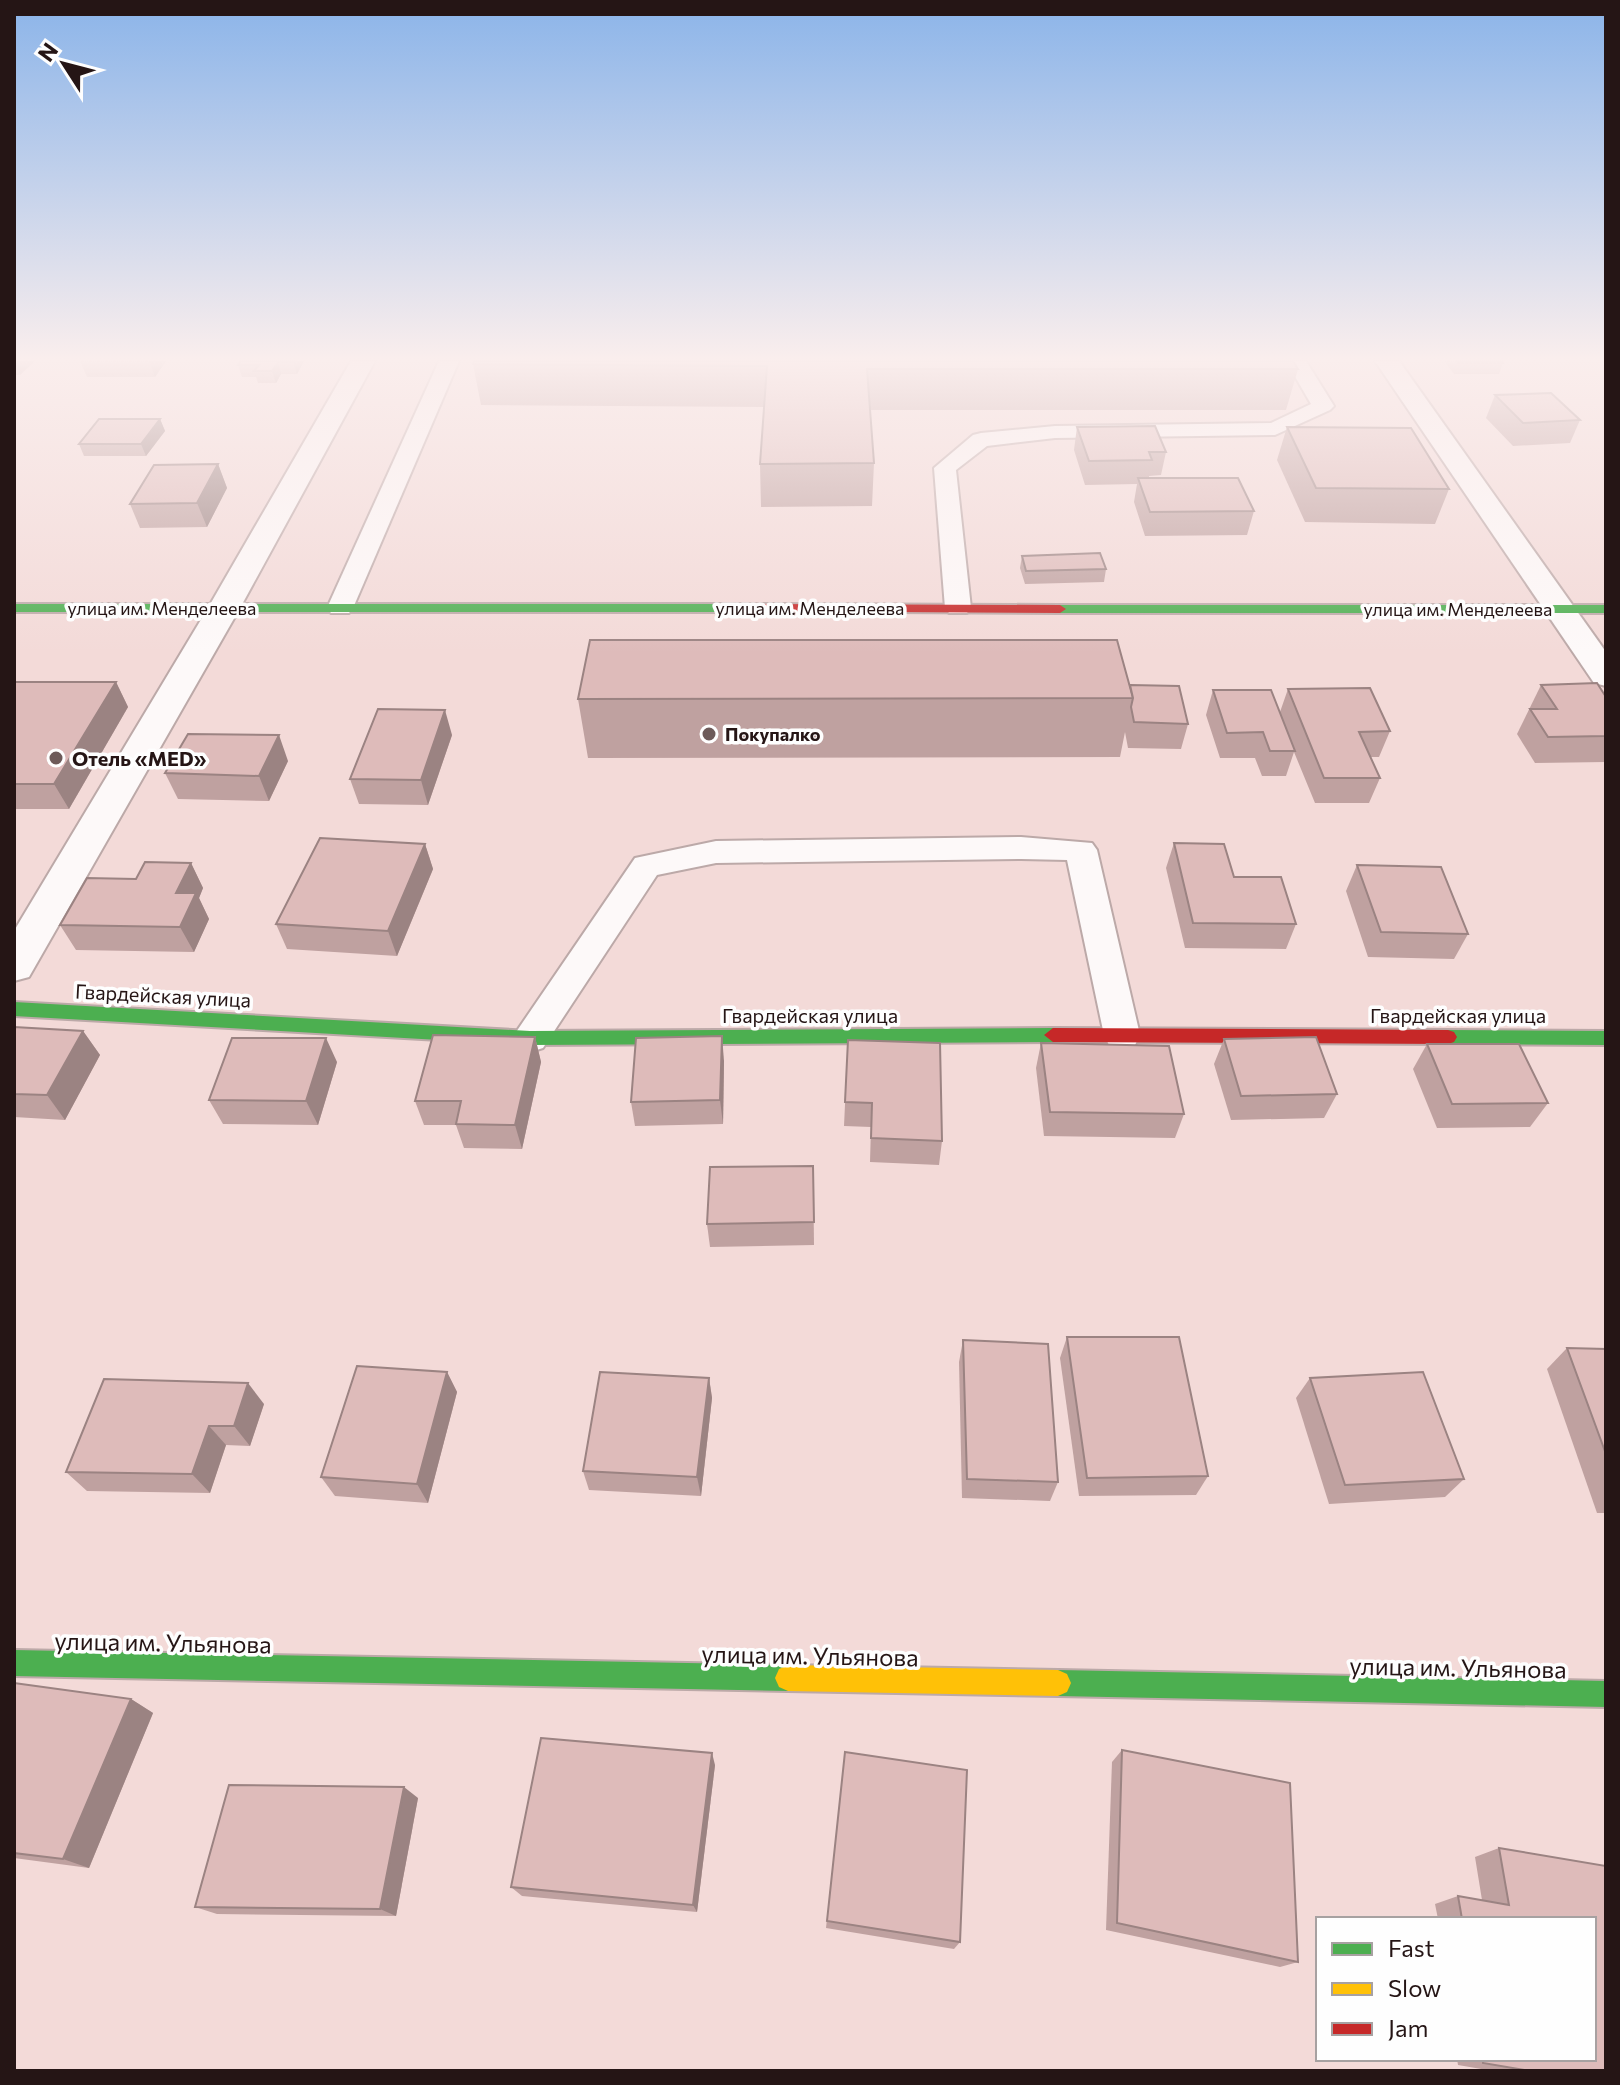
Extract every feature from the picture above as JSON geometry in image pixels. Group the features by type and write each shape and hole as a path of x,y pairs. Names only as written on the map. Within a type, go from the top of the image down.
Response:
{"street":[{"path":"14,966 310,458"},
{"path":"1455,458 1606,676"},
{"name":"улица им. Менделеева","path":"14,608 1606,609"},
{"name":"Гвардейская улица","path":"14,1009 530,1038 1122,1035 1606,1038"},
{"name":"улица им. Ульянова","path":"14,1663 1606,1694"}],"lane":[{"path":"340,608 406,458"},
{"path":"957,458 945,468 958,608"},
{"path":"530,1038 646,866 716,852 1021,848 1081,850 1122,1035"}],"building":[{"path":"760,458 874,458 874,463 760,464"},
{"path":"1088,458 1152,460 1089,461"},
{"path":"1302,458 1430,458 1449,489 1316,488"},
{"path":"218,464 197,503 130,504 154,465"},
{"path":"1138,478 1238,478 1254,511 1150,512"},
{"path":"1100,553 1106,569 1026,571 1022,556"},
{"path":"590,640 1117,640 1133,698 578,699"},
{"path":"14,682 116,682 54,784 14,784"},
{"path":"1597,683 1606,697 1606,736 1548,737 1530,709 1557,709 1541,685"},
{"path":"1130,685 1179,686 1188,724 1134,722"},
{"path":"1370,688 1390,731 1359,732 1380,778 1324,778 1288,689"},
{"path":"1213,690 1271,690 1295,751 1270,751 1263,732 1227,733"},
{"path":"378,709 445,710 421,780 350,779"},
{"path":"188,734 279,735 259,776 165,773"},
{"path":"320,838 425,844 388,931 276,924"},
{"path":"1174,843 1224,844 1234,877 1281,877 1296,924 1193,923"},
{"path":"145,862 191,863 176,893 196,893 180,927 60,925 87,878 136,879"},
{"path":"1357,865 1441,867 1468,934 1381,932"},
{"path":"14,1027 83,1031 47,1095 14,1094"},
{"path":"433,1035 535,1037 515,1125 456,1124 461,1101 415,1101"},
{"path":"722,1036 720,1100 631,1102 636,1038"},
{"path":"1316,1037 1337,1094 1241,1096 1224,1039"},
{"path":"232,1038 326,1038 306,1101 209,1100"},
{"path":"848,1040 940,1043 942,1141 871,1138 872,1103 845,1102"},
{"path":"1041,1043 1169,1046 1184,1114 1050,1112"},
{"path":"1427,1044 1519,1044 1548,1103 1452,1104"},
{"path":"813,1166 814,1222 707,1224 710,1167"},
{"path":"1067,1337 1179,1337 1208,1476 1087,1478"},
{"path":"963,1340 1048,1344 1058,1482 967,1479"},
{"path":"1567,1348 1606,1349 1606,1454"},
{"path":"357,1366 447,1372 417,1484 321,1477"},
{"path":"600,1372 709,1378 697,1477 583,1471"},
{"path":"1423,1372 1464,1479 1345,1485 1310,1378"},
{"path":"104,1379 248,1383 234,1426 209,1426 192,1474 66,1472"},
{"path":"14,1683 131,1699 63,1859 14,1853"},
{"path":"541,1738 712,1753 693,1905 511,1887"},
{"path":"1122,1750 1290,1783 1298,1962 1117,1923"},
{"path":"845,1752 967,1770 960,1942 827,1921"},
{"path":"229,1785 404,1787 380,1909 195,1907"},
{"path":"1499,1848 1606,1866 1606,2071 1531,2071 1483,2063 1596,2061 1596,1917 1462,1917 1458,1896 1509,1905"}],"traffic: fast":[{"path":"14,608 721,608"},
{"path":"1060,609 1606,609"},
{"path":"14,1009 530,1038 1053,1035"},
{"path":"1448,1037 1606,1038"},
{"path":"14,1663 788,1678"},
{"path":"1058,1683 1606,1694"}],"traffic: slow":[{"path":"788,1678 1058,1683"}],"traffic: jam":[{"path":"721,608 1060,609"},
{"path":"1053,1035 1448,1037"}],"place":[{"name":"Покупалко","path":"709,734"},
{"name":"Отель «MED»","path":"56,758"}]}
